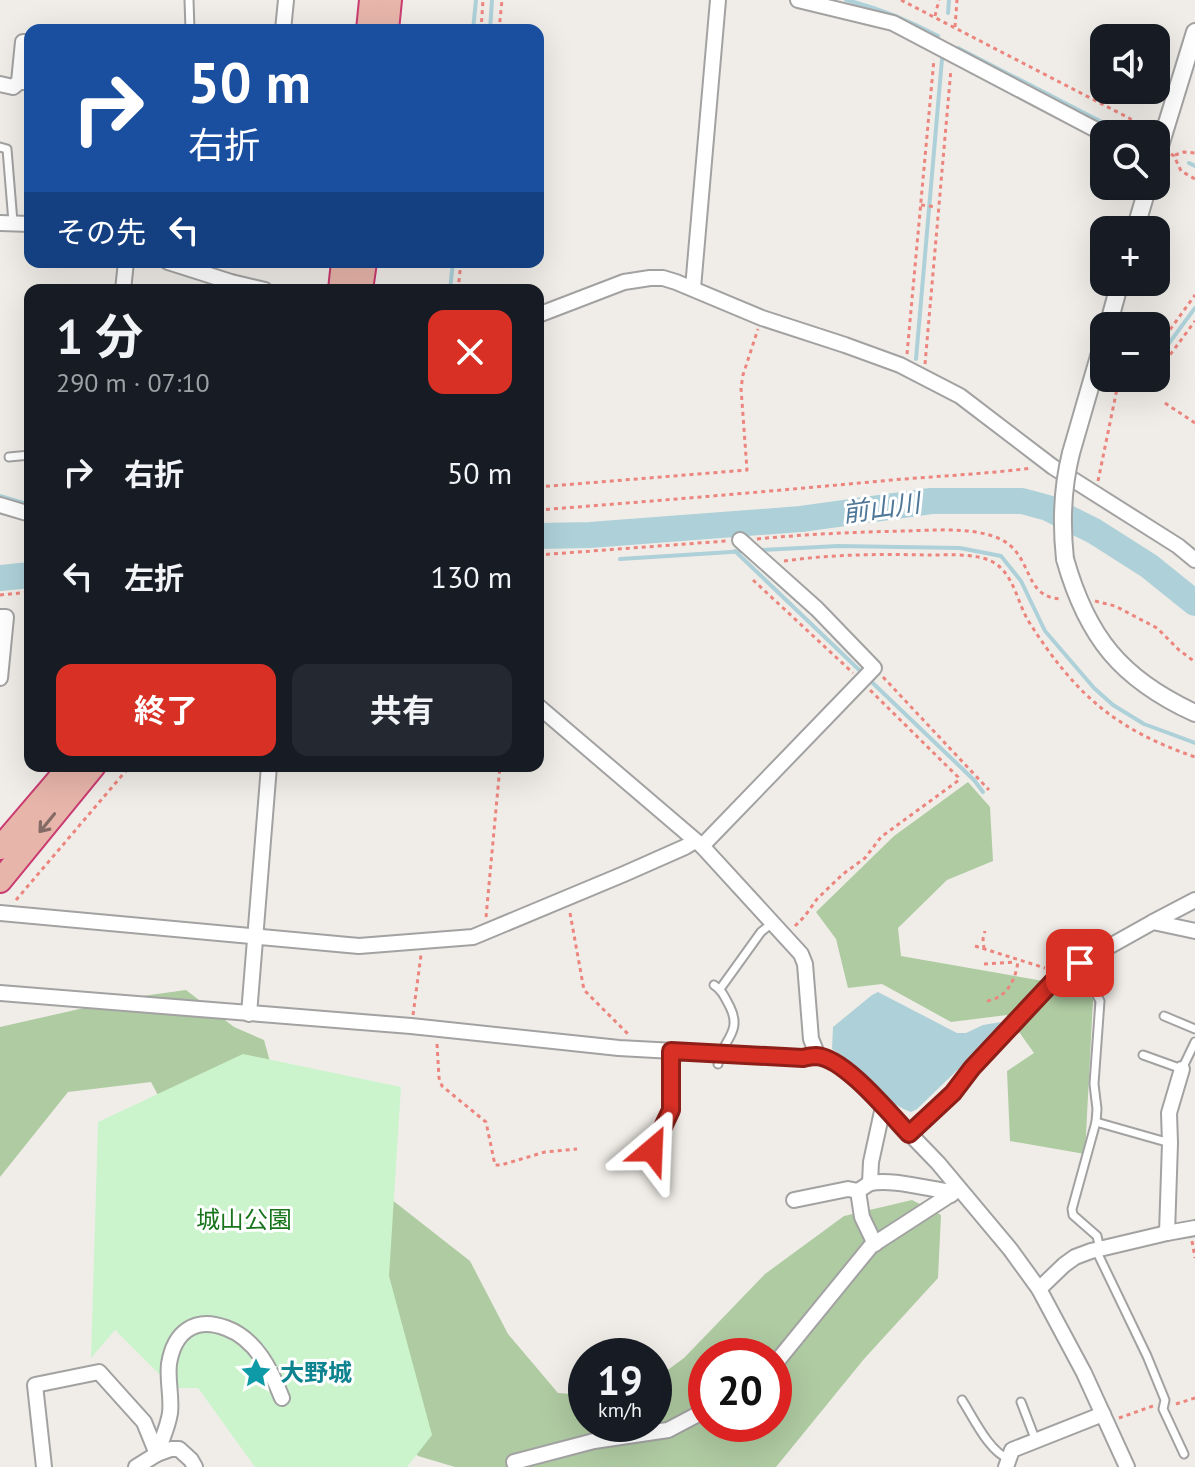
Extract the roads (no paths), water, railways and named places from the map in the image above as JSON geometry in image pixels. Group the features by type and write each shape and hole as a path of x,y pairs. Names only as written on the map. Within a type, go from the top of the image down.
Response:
{"highway":[{"path":"369,24 371,0"},
{"path":"388,24 390,0"},
{"path":"0,848 65,772"},
{"path":"0,881 89,772"}],"street":[{"path":"284,24 286,0"},
{"path":"693,288 718,0"},
{"path":"798,0 893,23 1090,127"},
{"path":"1170,120 1195,32"},
{"path":"0,84 13,87 24,82 24,42"},
{"path":"187,268 240,284"},
{"path":"544,313 624,282 663,278 762,318 904,367 960,396 1044,460 1195,560"},
{"path":"1090,387 1064,481 1065,559 1073,585 1083,611 1120,665 1170,701 1195,713"},
{"path":"0,505 24,512"},
{"path":"4,913 359,946 473,937 699,844 874,668 817,609 740,540"},
{"path":"0,617 6,617 0,678"},
{"path":"544,711 699,844 801,954 805,964 811,1039 818,1056"},
{"path":"249,1014 269,772"},
{"path":"909,1134 953,1093 972,1068 1060,974 1195,900"},
{"path":"1153,922 1195,931"},
{"path":"0,993 411,1026 671,1051 719,1059 818,1056 854,1076 938,1163 955,1192 1010,1249 1039,1289 1084,1373 1127,1467"},
{"path":"1167,1233 1169,1113 1182,1069"},
{"path":"875,1244 862,1217 864,1187 883,1107"},
{"path":"794,1200 864,1187 879,1181 955,1192"},
{"path":"792,1342 875,1244 955,1192"},
{"path":"1039,1289 1075,1257 1195,1228"},
{"path":"157,1454 170,1415 169,1363 178,1339 186,1329 197,1324 231,1329 247,1340 272,1374 282,1398"},
{"path":"44,1467 35,1385 99,1372 144,1422 157,1454"},
{"path":"1008,1463 1012,1450 1105,1418"},
{"path":"516,1467 514,1462 594,1441 668,1430 688,1419"},
{"path":"136,1467 171,1449 179,1449 195,1467"}],"lane":[{"path":"189,0 190,24"},
{"path":"0,147 7,149 6,223"},
{"path":"9,457 24,456"},
{"path":"719,1059 730,1039 735,1016 717,987 761,932 772,923"},
{"path":"1080,963 1100,1001 1094,1084 1096,1122 1072,1209 1073,1215 1097,1236 1098,1249 1147,1356 1165,1400 1163,1409 1184,1454"},
{"path":"1164,1016 1195,1029"},
{"path":"1143,1055 1182,1069 1195,1042"},
{"path":"652,1150 671,1110 671,1051"},
{"path":"1096,1122 1170,1143"},
{"path":"962,1400 993,1448 1008,1463"},
{"path":"1021,1402 1036,1441"}],"water":[{"path":"878,992 957,1033 1001,1022 1003,1026 911,1112 894,1104 854,1065 832,1049 833,1027"}],"waterway":[{"path":"474,24 476,0"},
{"path":"490,24 492,0"},
{"path":"846,0 893,15 938,36"},
{"path":"948,13 949,0"},
{"path":"958,48 1098,120"},
{"path":"916,359 942,59"},
{"path":"1189,163 1195,166"},
{"path":"451,284 452,268"},
{"path":"1170,342 1195,308"},
{"path":"0,496 24,503"},
{"name":"前山川","path":"544,536 801,519 931,501 1022,501 1048,508 1094,531 1149,566 1195,603"},
{"path":"760,550 838,546 960,548 1001,556 1021,581 1045,631 1094,688 1113,705 1144,724 1195,743"},
{"path":"735,551 983,792"},
{"path":"620,559 747,551"},
{"name":"前山川","path":"0,578 24,576"}],"place":[{"name":"大野城","path":"256,1373"}],"park label":[{"name":"城山公園","path":"244,1220"}]}
